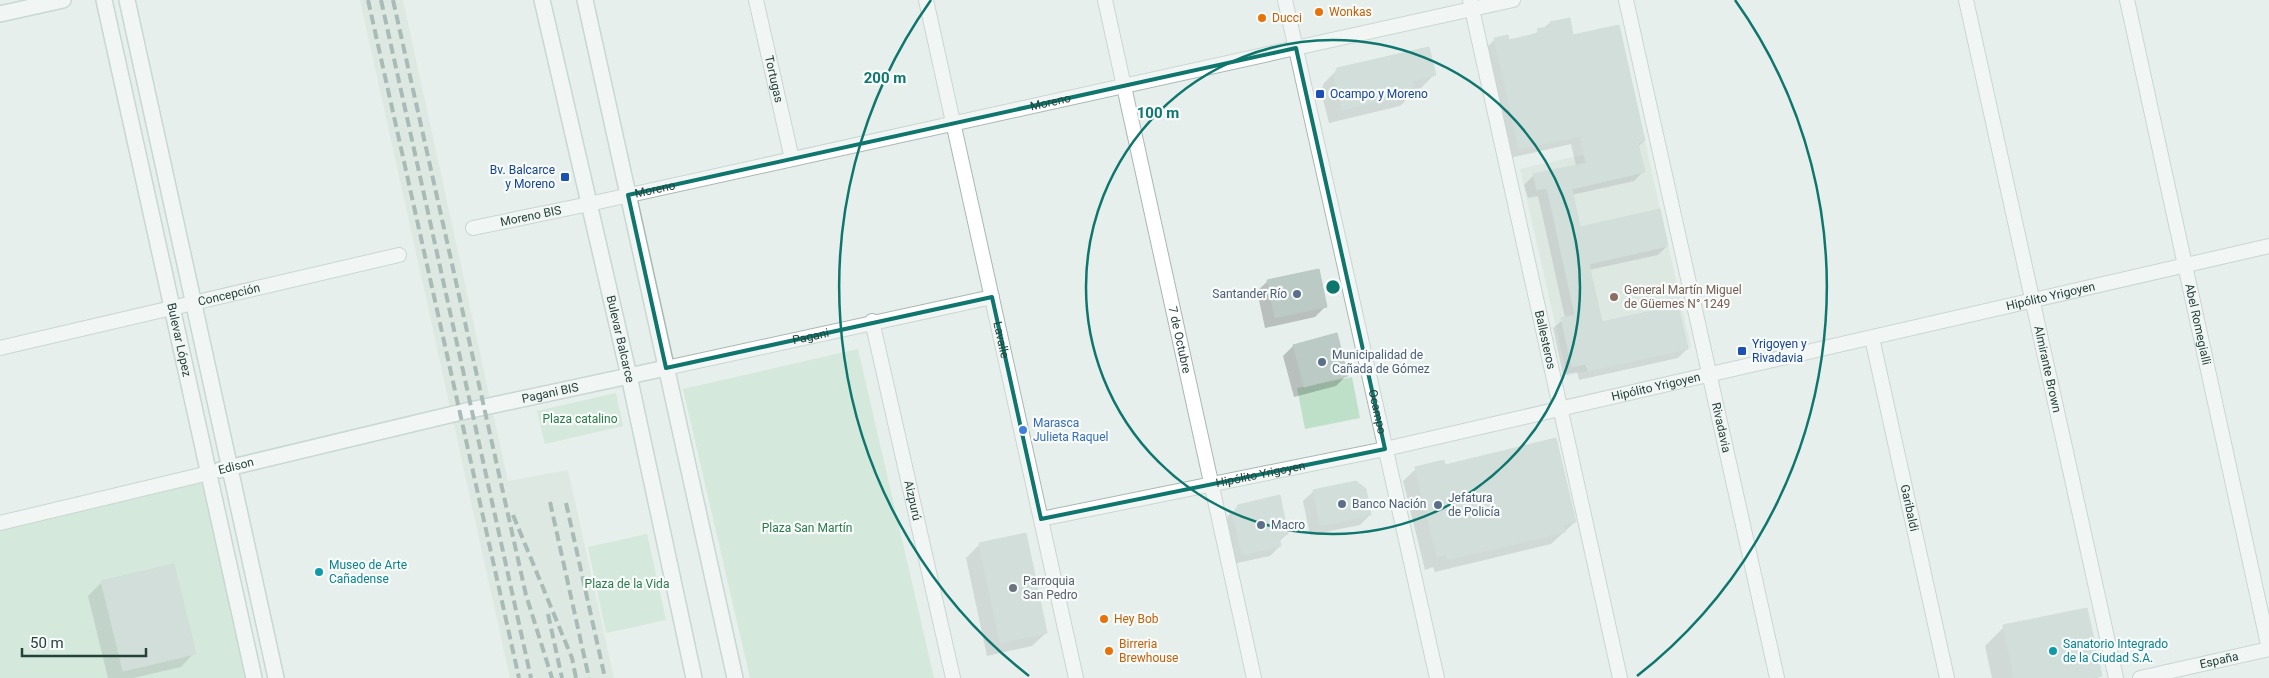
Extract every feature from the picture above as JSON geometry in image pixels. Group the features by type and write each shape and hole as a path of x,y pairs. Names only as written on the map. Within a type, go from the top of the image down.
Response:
{"main road":[{"path":"0,14 63,0"},
{"name":"Bulevar López","path":"104,0 254,678"},
{"name":"Bulevar López","path":"127,0 276,678"},
{"name":"Bulevar Balcarce","path":"542,0 629,376 694,678"},
{"path":"585,0 735,678"},
{"name":"Pagani","path":"629,376 666,368"},
{"name":"Pagani BIS","path":"472,410 629,376"},
{"name":"Edison","path":"209,473 472,410"}],"street":[{"name":"Tortugas","path":"756,0 792,159"},
{"name":"Lavalle","path":"926,0 1076,678"},
{"name":"7 de Octubre","path":"1105,0 1254,678"},
{"name":"Ocampo","path":"1285,0 1436,678"},
{"name":"Moreno","path":"589,204 1296,48 1471,5 1513,0"},
{"name":"Rivadavia","path":"1626,0 1777,678"},
{"name":"Almirante Brown","path":"1966,0 2116,678"},
{"name":"Abel Romegialli","path":"2127,0 2269,649"},
{"name":"Ballesteros","path":"1471,5 1620,678"},
{"name":"Moreno BIS","path":"473,228 589,204"},
{"name":"Hipólito Yrigoyen","path":"1041,519 1385,449 2269,246"},
{"name":"Concepción","path":"0,348 399,255"},
{"name":"Pagani","path":"666,368 872,321 992,297"},
{"name":"Aizpurú","path":"872,321 953,678"},
{"name":"Garibaldi","path":"1872,338 1947,678"},
{"name":"Edison","path":"0,523 209,473"},
{"name":"España","path":"2140,678 2269,649"}],"highlighted area":[{"path":"1296,48 1385,449 1041,519 992,297 666,368 628,195"}],"shaded area":[{"path":"360,0 403,0 508,481 568,470 614,678 510,678"},
{"name":"General Martín Miguel de Güemes N° 1249","path":"1645,141 1691,348 1567,376 1520,169"}],"green space":[{"name":"Plaza San Martín","path":"858,349 934,678 750,678 683,389"},
{"path":"1352,377 1360,418 1305,429 1297,388"},
{"name":"Plaza catalino","path":"616,393 623,426 545,444 537,411"},
{"path":"209,473 254,678 0,678 0,523"},
{"name":"Plaza de la Vida","path":"647,534 666,620 606,633 588,547"}],"building":[{"path":"1570,18 1573,35 1619,25 1645,141 1638,143 1645,172 1572,189 1580,227 1660,209 1668,246 1589,264 1602,322 1678,305 1688,349 1588,371 1586,364 1572,367 1561,318 1575,315 1547,188 1537,190 1533,174 1586,163 1580,136 1519,149 1494,38 1508,35 1509,40 1539,33 1537,29 1551,26 1550,22"},
{"path":"1429,47 1436,75 1412,81 1415,93 1342,110 1334,76 1337,68"},
{"name":"Santander Río","path":"1319,269 1327,307 1275,318 1267,280"},
{"path":"1337,333 1348,376 1304,387 1293,345"},
{"path":"1556,438 1576,522 1564,525 1565,532 1447,560 1446,555 1437,557 1415,467 1444,460 1445,465"},
{"name":"Banco Nación","path":"1356,481 1366,489 1371,515 1320,526 1313,490"},
{"name":"Macro","path":"1280,495 1288,534 1279,537 1281,546 1242,555 1233,515 1238,505"},
{"name":"Parroquia San Pedro","path":"1026,533 1047,633 1000,643 979,543"},
{"path":"174,564 196,654 123,671 101,581"},
{"name":"Sanatorio Integrado de la Ciudad S.A.","path":"2087,608 2102,676 2093,678 2014,678 2003,625"}],"railway":[{"path":"368,0 519,678"},
{"path":"381,0 531,678"},
{"path":"393,0 526,595 552,678"},
{"path":"550,502 589,678"},
{"path":"566,503 605,678"},
{"path":"513,515 572,658 576,678"},
{"path":"548,614 562,678"}],"place":[{"name":"Wonkas","path":"1319,12"},
{"name":"Ducci","path":"1262,18"},
{"name":"Ocampo y Moreno","path":"1320,94"},
{"name":"Bv. Balcarce y Moreno","path":"565,177"},
{"name":"Santander Río","path":"1297,294"},
{"name":"General Martín Miguel de Güemes N° 1249","path":"1614,297"},
{"name":"Yrigoyen y Rivadavia","path":"1742,351"},
{"name":"Municipalidad de Cañada de Gómez","path":"1322,362"},
{"name":"Marasca Julieta Raquel","path":"1023,430"},
{"name":"Banco Nación","path":"1342,504"},
{"name":"Jefatura de Policía","path":"1438,505"},
{"name":"Macro","path":"1261,525"},
{"name":"Museo de Arte Cañadense","path":"319,572"},
{"name":"Parroquia San Pedro","path":"1013,588"},
{"name":"Hey Bob","path":"1104,619"},
{"name":"Birreria Brewhouse","path":"1109,651"},
{"name":"Sanatorio Integrado de la Ciudad S.A.","path":"2053,651"}]}
